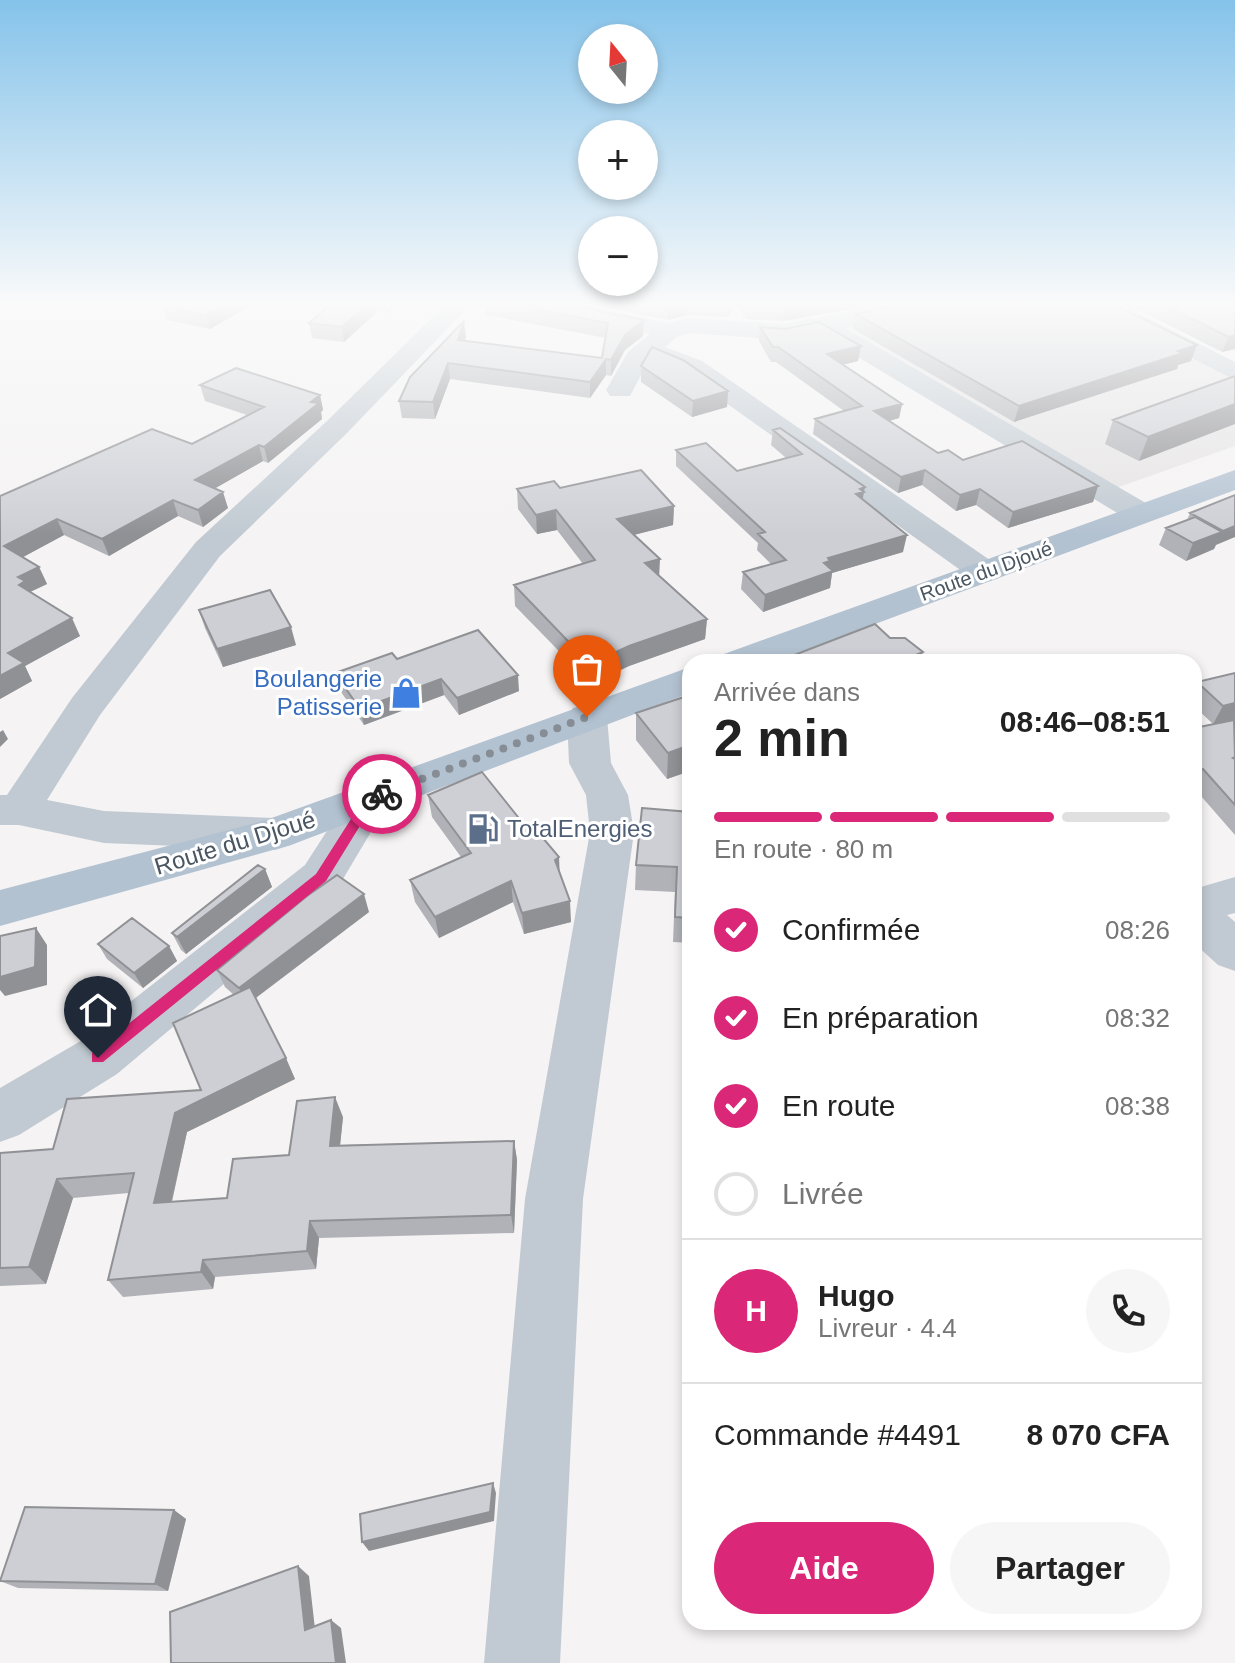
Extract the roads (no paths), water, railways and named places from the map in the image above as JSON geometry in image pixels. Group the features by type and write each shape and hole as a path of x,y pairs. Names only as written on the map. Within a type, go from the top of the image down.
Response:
{"main road":[{"name":"Route du Djoué","path":"759,654 1235,479"},
{"name":"Route du Djoué","path":"0,908 275,834 682,682"}],"street":[{"path":"275,834 104,827 10,810 208,549 383,381"},
{"path":"620,390 625,381"},
{"path":"712,381 985,572"},
{"path":"913,381 1140,513"},
{"path":"858,618 889,644"},
{"path":"522,1663 554,1199 612,832 607,795 590,763 587,717"},
{"path":"0,1117 98,1058 321,877 369,800"},
{"path":"1202,905 1235,895"},
{"path":"1202,921 1235,951"}],"place":[{"name":"Boulangerie Patisserie","path":"406,693"},
{"name":"TotalEnergies","path":"483,829"}]}
